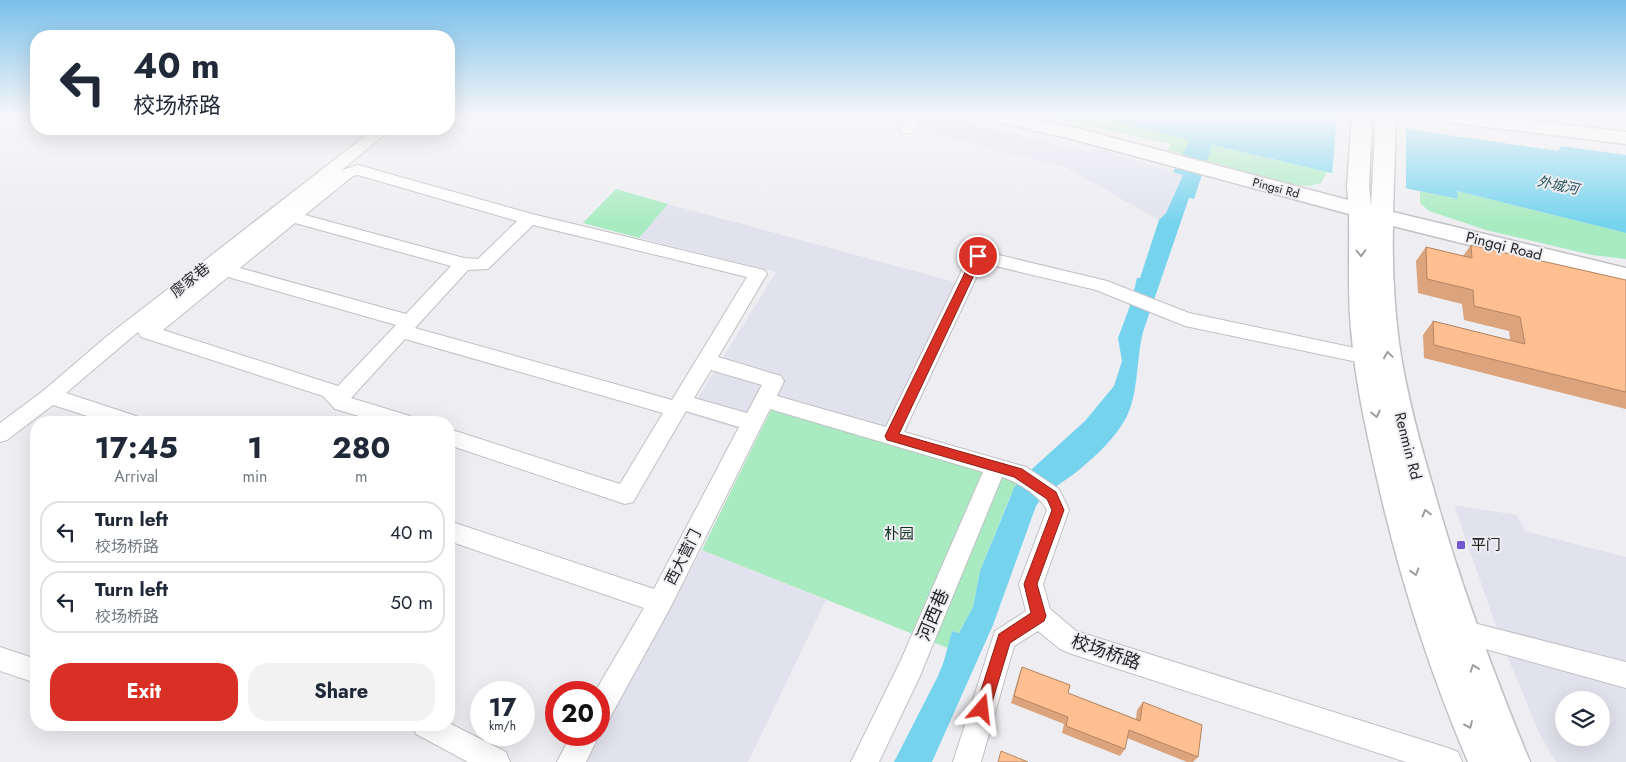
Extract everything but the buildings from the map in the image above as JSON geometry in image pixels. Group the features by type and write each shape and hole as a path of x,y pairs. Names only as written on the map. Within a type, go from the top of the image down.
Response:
{"main road":[{"name":"Pingsi Rd","path":"1139,152 1216,172 1371,201"},
{"name":"Renmin Rd","path":"1366,152 1389,360 1412,464 1462,632 1486,701 1512,762"},
{"name":"Renmin Rd","path":"1380,152 1371,201 1364,334 1373,402 1406,542 1432,626 1458,700 1486,762"},
{"name":"Pingqi Road","path":"1371,201 1626,276"}],"street":[{"name":"廖家巷","path":"0,434 50,396 113,342 354,152"},
{"path":"384,416 342,403 330,391 148,332 347,173 358,170 529,219 758,274 625,494 455,439"},
{"path":"293,217 464,264 482,265 529,219"},
{"path":"891,436 978,256 1101,285 1185,319 1367,357"},
{"path":"338,399 464,264"},
{"path":"226,270 406,326 679,406 752,423"},
{"name":"西大营门","path":"610,692 660,602 774,381 706,362"},
{"path":"50,396 111,416"},
{"path":"764,400 1007,470 1051,496 1058,510 1030,584 1039,616 1004,639 967,762"},
{"name":"河西巷","path":"865,762 1007,470"},
{"path":"455,533 660,602"},
{"name":"校场桥路","path":"1039,616 1069,641 1448,762"},
{"path":"1462,632 1626,675"},
{"path":"0,659 30,669"},
{"path":"437,731 496,762"},
{"path":"571,762 580,746"}],"shaded area":[{"path":"1004,152 1107,152 1183,175 1166,213 1159,220 1065,167"},
{"path":"668,204 962,284 900,431 759,391 737,429 688,414 776,272 639,238"},
{"path":"1454,505 1517,515 1525,531 1626,557 1626,762 1556,762 1540,735 1501,641"},
{"path":"702,550 826,600 748,762 585,762 594,746 610,746 610,717"}],"green space":[{"path":"1174,152 1240,152 1327,172 1321,183 1309,186 1290,184"},
{"path":"616,189 668,204 639,238 583,223"},
{"path":"1420,191 1457,199 1457,191 1626,233 1626,259 1592,255 1486,230 1429,211 1420,203"},
{"name":"朴园","path":"773,406 1022,478 1009,499 980,571 973,607 959,633 952,631 948,648 702,550"}],"water":[{"path":"1184,152 1210,152 1194,199 1189,198 1143,332 1133,398 1126,418 1117,432 1099,452 1074,474 1050,491 1036,506 993,625 932,762 894,762 938,676 952,631 959,633 973,607 980,571 1014,488 1022,478 1085,421 1114,386 1122,361 1118,338 1131,303 1137,278 1140,278 1159,220 1166,213 1183,175 1173,172"},
{"name":"外城河","path":"1240,152 1601,152 1626,155 1626,233 1457,191 1458,199"}],"pier":[{"path":"1334,152 1406,152 1406,190 1332,175"}],"place":[{"name":"平门","path":"1461,545"}],"route":[{"path":"978,256 891,436 1018,473 1051,496 1058,510 1030,584 1039,616 1004,639 982,709"}]}
